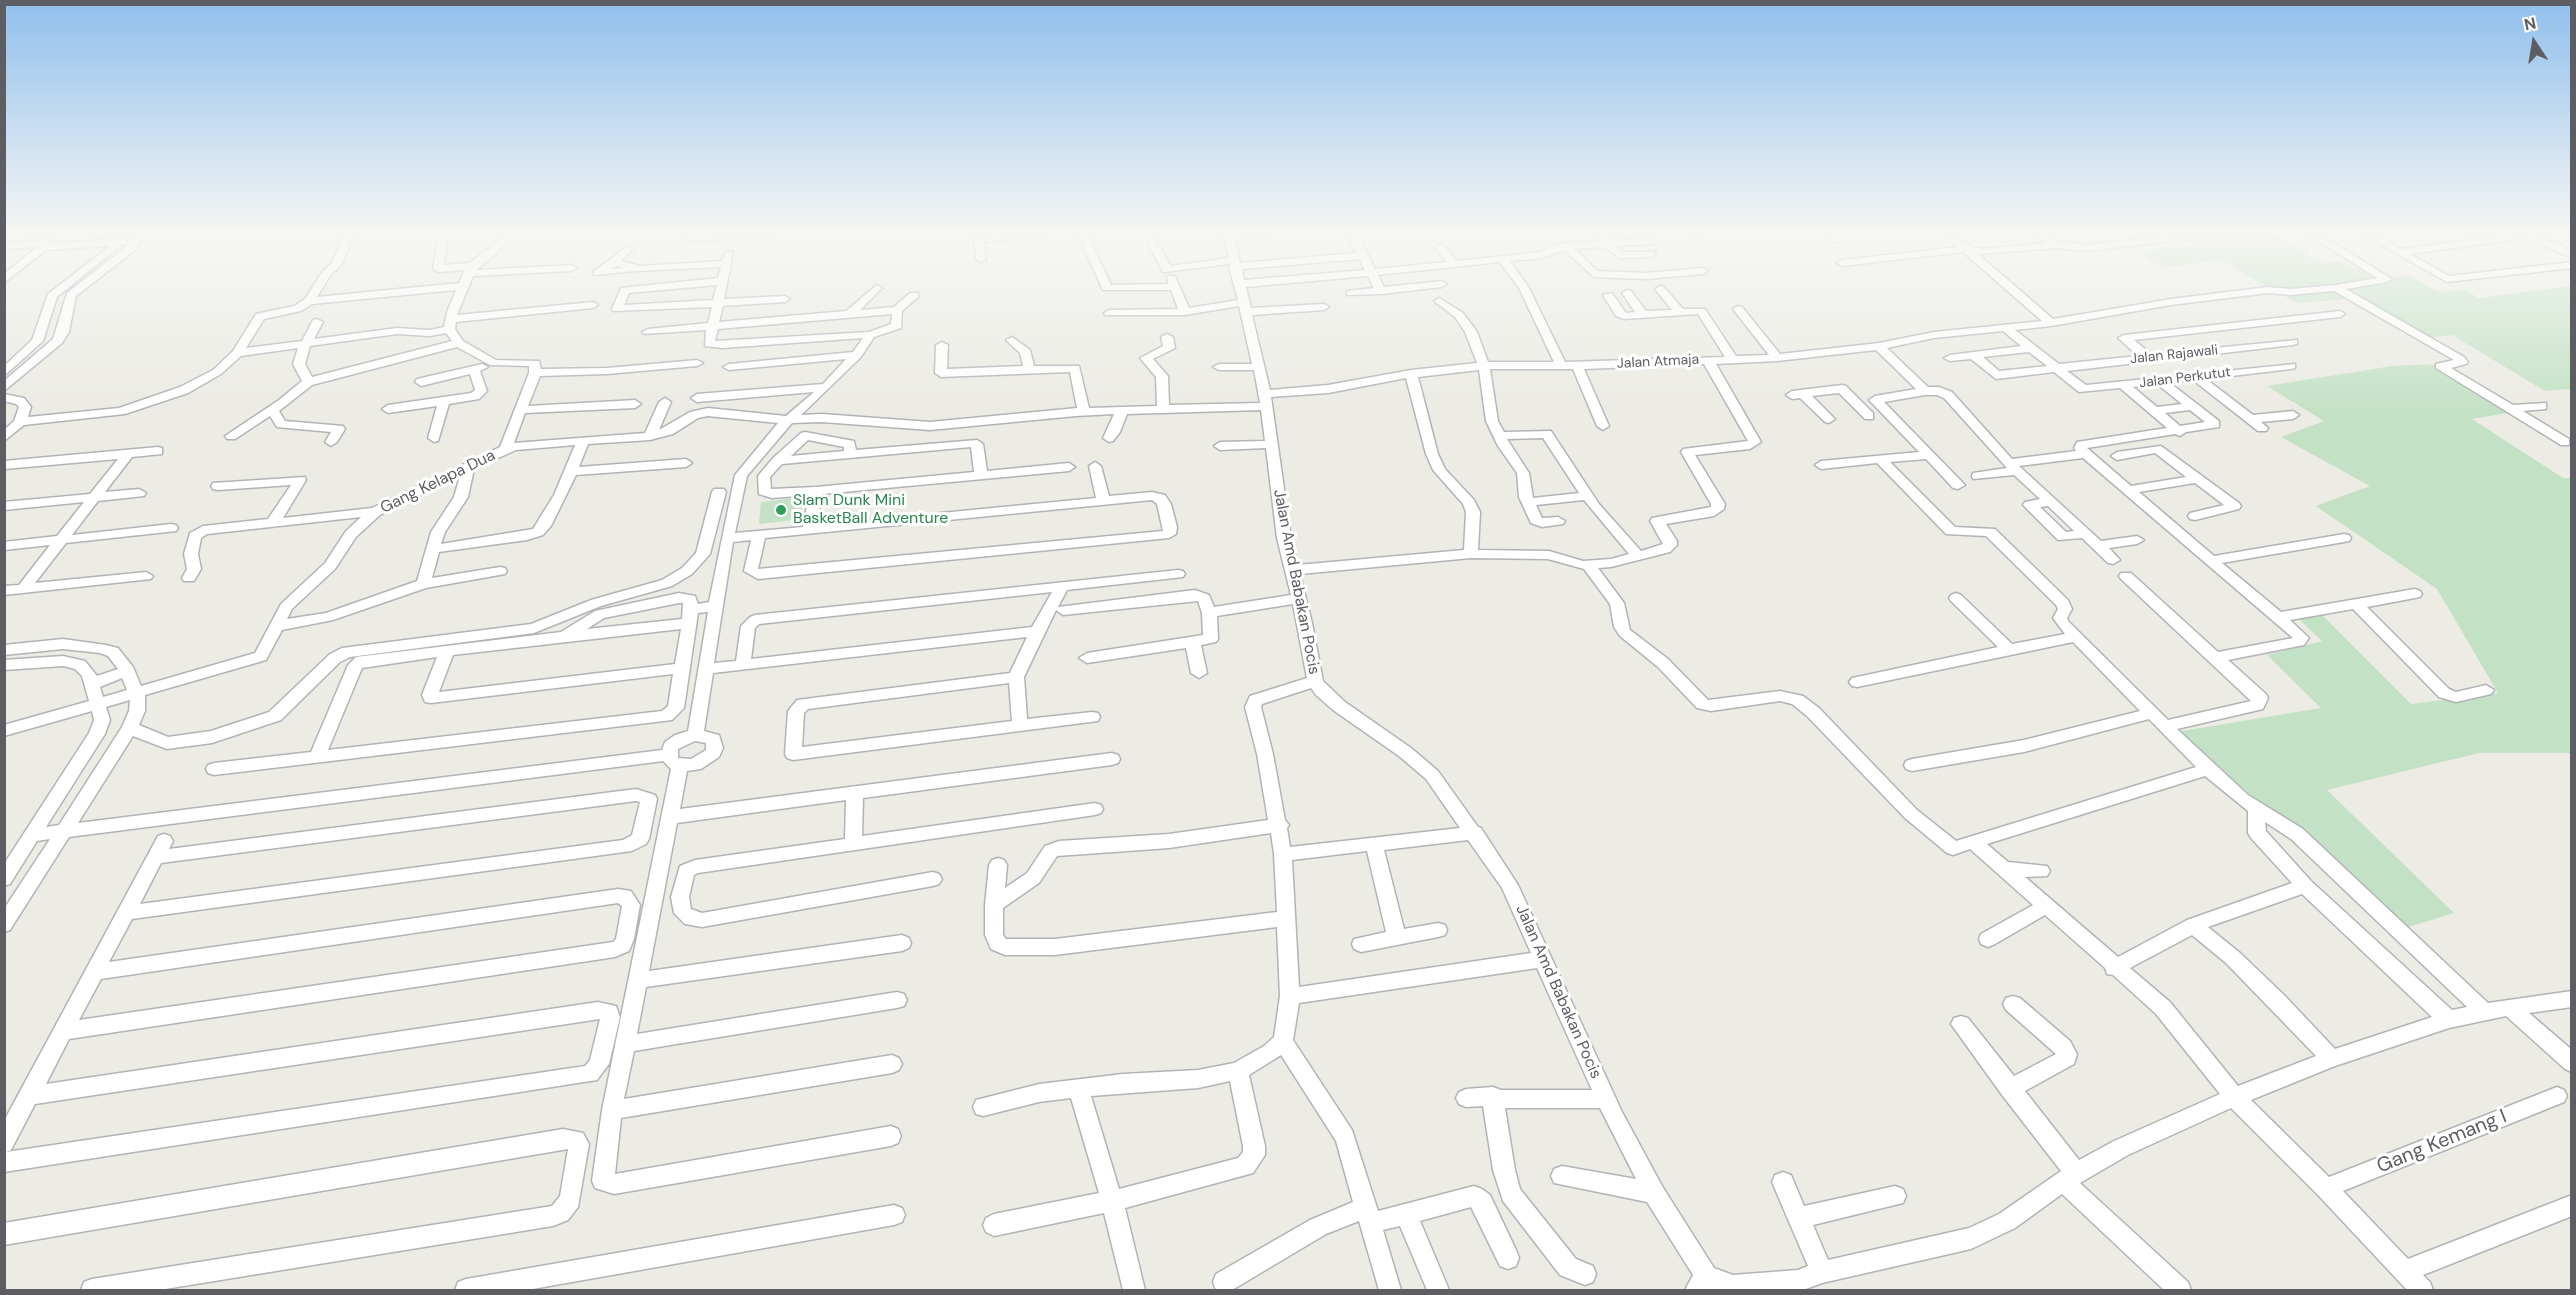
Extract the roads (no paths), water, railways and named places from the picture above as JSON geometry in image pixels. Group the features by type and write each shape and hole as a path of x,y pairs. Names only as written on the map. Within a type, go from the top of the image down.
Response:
{"street":[{"path":"4,373 37,341 52,296 56,292"},
{"path":"4,388 58,341 63,332 74,292"},
{"path":"20,422 134,408 206,379 238,353 262,315 297,309 309,301 314,292"},
{"path":"309,301 398,292"},
{"path":"461,292 449,324 459,343 494,363"},
{"path":"624,292 617,309 785,299"},
{"path":"720,292 709,344 716,345 870,335 897,326 897,310"},
{"path":"850,313 872,292"},
{"path":"1178,292 1185,312"},
{"name":"Jalan Amd Babakan Pocis","path":"1241,292 1266,400 1284,538 1299,598 1315,681 1321,691 1339,706 1405,752 1432,775 1475,833 1509,885 1605,1099 1701,1283"},
{"path":"1351,293 1360,292"},
{"path":"1526,292 1561,365"},
{"path":"1663,292 1680,312"},
{"path":"2016,292 2051,323"},
{"name":"Jalan Atmaja","path":"505,449 515,446 650,435 669,431 694,415 708,412 787,421 822,418 930,426 1084,411 1163,409 1266,400 1411,374 1484,366 1777,358 1879,346 1934,335 2051,323 2171,302 2246,292"},
{"path":"2344,292 2460,359 2462,362 2440,366 2565,442"},
{"path":"1627,293 1643,315"},
{"path":"648,332 897,310 914,295"},
{"path":"1608,295 1620,315 1696,311 1704,314 1731,359"},
{"path":"1439,300 1459,315 1471,332 1484,366 1492,421 1523,473 1528,502 1539,523 1558,521"},
{"path":"238,353 397,331 433,332 449,324 593,305"},
{"path":"1109,313 1185,312 1245,307 1324,307"},
{"path":"1738,309 1777,358"},
{"path":"2148,358 2124,338 2340,314"},
{"path":"308,382 300,364 304,345 317,322"},
{"path":"2006,328 2055,368"},
{"path":"695,735 727,538 741,475 787,421 826,387 857,355 870,335"},
{"path":"1163,409 1162,376 1146,358 1169,348 1167,337"},
{"path":"1012,340 1026,352 1029,370"},
{"name":"Jalan Rajawali","path":"1973,355 2000,379 2055,368 2293,342"},
{"path":"231,436 273,410 308,382 459,343"},
{"path":"942,345 941,373 1075,368 1084,411"},
{"path":"1879,346 1924,391"},
{"path":"1950,358 2031,348"},
{"path":"2201,352 2230,373"},
{"path":"729,367 857,355"},
{"path":"1292,570 1471,554 1549,555 1575,565 1588,565 1638,556 1670,545 1670,541 1657,521 1709,513 1717,509 1718,504 1687,452 1750,445 1755,442 1707,359"},
{"path":"421,382 494,363 533,362 536,365 535,373 607,371 697,363"},
{"path":"1578,365 1603,426"},
{"name":"Jalan Perkutut","path":"2055,368 2080,388 2291,366"},
{"path":"1219,367 1259,367"},
{"path":"388,409 479,394 481,384 474,369"},
{"name":"Gang Kelapa Dua","path":"4,731 263,654 286,607 330,566 351,534 375,512 505,449 535,373"},
{"path":"1411,374 1432,454 1439,470 1469,503 1473,512 1471,554"},
{"path":"2196,377 2262,428"},
{"path":"2160,381 2216,424 2180,432 2081,445 2080,448 2279,616 2301,636 2302,640 2217,657"},
{"path":"2122,385 2180,432"},
{"path":"697,398 826,387"},
{"path":"1828,419 1798,395 1842,389 1869,416"},
{"path":"1855,402 1924,391 1940,391 1948,395 2013,467 2049,502 2030,505 2063,537 2084,534 2113,560"},
{"path":"4,397 21,401 25,407 20,422 4,437"},
{"path":"1875,400 1958,485"},
{"path":"434,438 444,401"},
{"path":"650,435 664,402"},
{"path":"521,410 635,404"},
{"path":"2155,411 2194,406"},
{"path":"2510,409 2542,406"},
{"path":"273,410 281,424 339,429 331,442"},
{"path":"1109,438 1114,432 1122,410"},
{"path":"2250,419 2293,415"},
{"path":"1499,436 1547,434 1587,496 1638,556"},
{"path":"850,453 850,444 805,436 764,476 764,491 772,494 816,491 1069,467"},
{"path":"433,549 527,536 538,532 544,526 572,471 583,442"},
{"path":"778,461 970,443 977,444 981,474"},
{"path":"1220,446 1272,444"},
{"path":"2117,456 2157,449 2234,506 2195,516"},
{"path":"4,465 158,451"},
{"path":"23,589 128,454"},
{"path":"1978,476 2013,467 2086,454"},
{"path":"1821,465 1928,455"},
{"path":"1880,459 1951,531 1990,532 2063,603 2065,609 2060,621 2208,770 2256,809 2297,834 2484,1011"},
{"path":"572,471 686,463"},
{"path":"1095,466 1103,501"},
{"path":"423,584 438,532 461,497 468,468"},
{"path":"2129,490 2196,479"},
{"path":"218,486 300,480 273,522"},
{"path":"810,528 816,491"},
{"path":"130,728 167,743 212,737 275,716 335,658 347,652 534,628 596,603 667,584 687,571 703,554 719,492"},
{"path":"4,506 140,493"},
{"path":"727,538 1152,496 1160,498 1170,527 1169,534 758,575 751,571 759,535"},
{"path":"1528,502 1587,496"},
{"path":"189,578 194,569 191,554 197,533 210,529 375,512"},
{"path":"4,546 171,528"},
{"path":"2213,560 2344,538"},
{"path":"2097,546 2137,540"},
{"path":"1588,565 1617,603 1621,627 1625,633 1663,663 1703,704 1710,706 1780,696 1797,700 1813,712 1911,814 1951,848 2208,770"},
{"path":"275,626 328,617 423,584 500,571"},
{"path":"742,666 748,626 755,620 1178,574"},
{"path":"4,591 146,576"},
{"path":"2126,576 2257,693 2260,702 2257,705 2165,726"},
{"path":"1020,725 1016,677 1062,587"},
{"path":"2279,616 2415,594"},
{"path":"1063,610 1195,595 1204,598 1209,613 1212,638 1087,658"},
{"path":"214,770 666,716 676,708 691,616 690,599 679,598 611,611 586,621 565,636"},
{"path":"1209,613 1299,598"},
{"path":"1956,598 2009,650"},
{"path":"2356,604 2444,693 2456,697 2486,690"},
{"path":"317,757 358,663 565,636 691,616 716,606"},
{"path":"707,669 1037,632"},
{"path":"1857,682 2075,637"},
{"path":"1193,642 1199,673"},
{"path":"4,650 83,645 113,652 127,671 136,691 137,711 130,728 4,924"},
{"path":"447,651 430,695 431,698 683,668"},
{"path":"4,665 63,661 80,665 89,674 102,720 97,734 4,879"},
{"path":"92,684 127,671"},
{"path":"1016,677 804,704 796,711 793,753 798,755 1092,717"},
{"path":"984,1107 1039,1093 1198,1079 1238,1071 1271,1052 1283,1041 1290,996 1283,854 1280,825 1253,703 1256,700 1315,681"},
{"path":"1912,765 2024,746 2152,713"},
{"path":"33,835 674,761 695,765 713,753 715,748 713,739 695,735 676,742 674,761 670,817 612,1110 603,1181 607,1184 891,1136"},
{"path":"670,817 1112,759"},
{"path":"853,844 855,793"},
{"path":"6,1138 160,849 636,795 649,799 640,839 626,846 126,913"},
{"path":"933,879 702,920 691,919 683,913 680,897 684,876 689,868 1095,809"},
{"path":"2256,809 2257,832 2305,886 2449,1020"},
{"path":"994,905 1033,878 1052,851 1059,848 1170,841 1280,825"},
{"path":"1283,854 1475,833"},
{"path":"1972,842 2114,968 2139,985 2163,1008 2214,1069 2234,1097 2326,1188 2422,1290"},
{"path":"1374,844 1397,938"},
{"path":"999,865 994,905 995,939 998,944 1015,949 1055,947 1287,918"},
{"path":"2003,869 2041,871"},
{"path":"2114,968 2193,925 2305,886"},
{"path":"64,1031 615,949 622,946 625,939 631,905 626,897 618,896 96,972"},
{"path":"1988,939 2044,907"},
{"path":"2193,925 2270,994 2331,1059"},
{"path":"1361,944 1438,930"},
{"path":"638,980 902,943"},
{"path":"1290,996 1544,959"},
{"path":"1701,1283 1733,1286 1798,1281 1822,1272 1971,1238 2007,1221 2070,1178 2121,1148 2234,1097 2331,1059 2449,1020 2484,1011 2571,999"},
{"path":"626,1044 897,1000"},
{"path":"2009,1089 2067,1058 2063,1047 2013,1004"},
{"path":"2508,1007 2571,1063"},
{"path":"4,1162 590,1074 599,1064 610,1017 609,1012 598,1010 29,1096"},
{"path":"1961,1024 2070,1178 2180,1290"},
{"path":"1283,1041 1345,1137 1390,1290"},
{"path":"612,1110 892,1065"},
{"path":"994,1226 1113,1202 1251,1162 1254,1146 1238,1071"},
{"path":"1078,1088 1113,1202 1134,1290"},
{"path":"1466,1098 1493,1096 1501,1099 1605,1099"},
{"name":"Gang Kemang I","path":"2326,1188 2557,1096"},
{"path":"1501,1099 1493,1106 1493,1110 1511,1194 1568,1267 1585,1274"},
{"path":"4,1234 563,1139 576,1140 579,1143 570,1200 560,1213 553,1216 92,1290"},
{"path":"1562,1176 1654,1193"},
{"path":"1784,1182 1822,1272"},
{"path":"1224,1282 1318,1227 1369,1216 1406,1214 1474,1196 1482,1202 1508,1258"},
{"path":"1798,1218 1895,1196"},
{"path":"2405,1271 2571,1205"},
{"path":"1406,1214 1438,1290"},
{"path":"466,1290 894,1215"}],"place":[{"name":"Slam Dunk Mini BasketBall Adventure","path":"781,510"}]}
